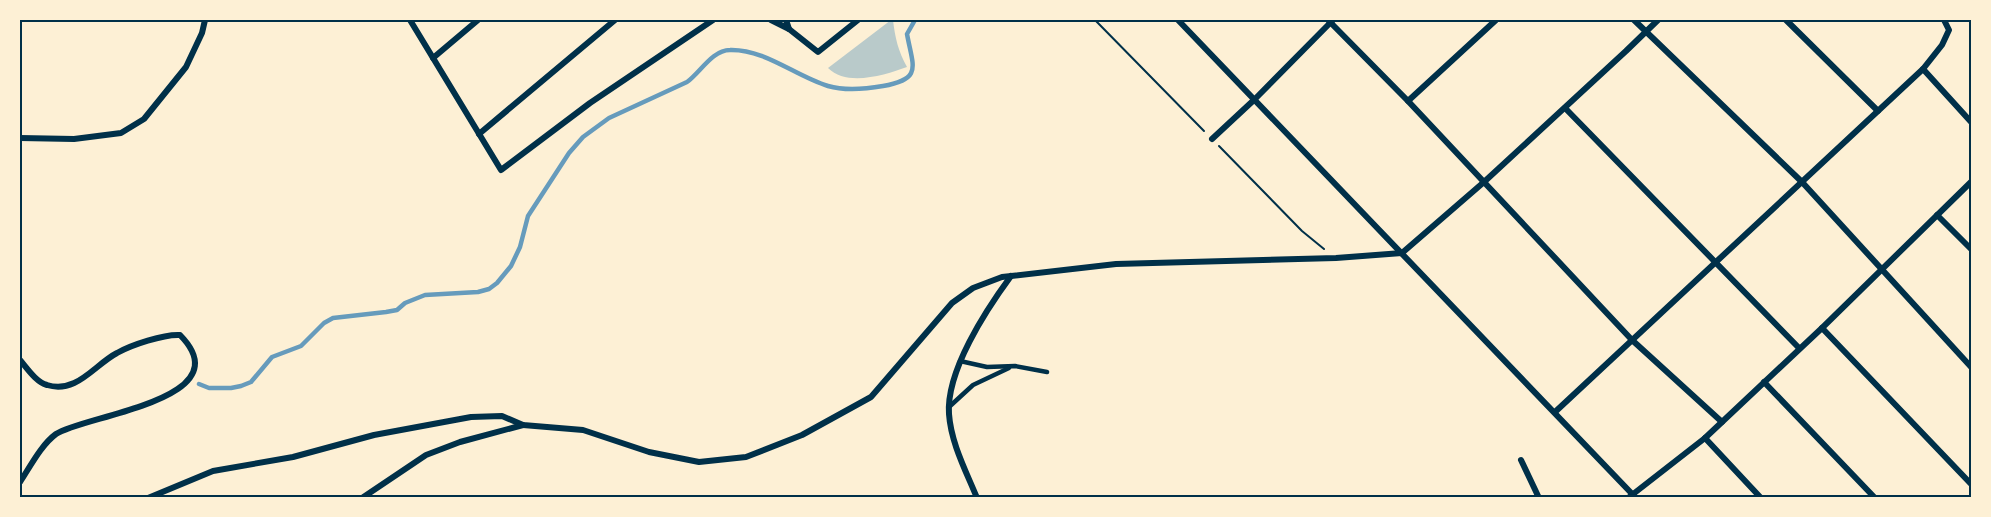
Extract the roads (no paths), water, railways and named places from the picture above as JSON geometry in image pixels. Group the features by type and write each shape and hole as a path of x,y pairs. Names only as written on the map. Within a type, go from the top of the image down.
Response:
{"street":[{"path":"20,138 74,140 121,133 144,119 186,67 202,33 205,20"},
{"path":"410,20 501,170 590,103 713,20"},
{"path":"433,58 478,20"},
{"path":"479,134 615,20"},
{"path":"771,20 789,29 818,52 858,20"},
{"path":"786,20 789,29"},
{"path":"1178,20 1555,412 1632,496 1705,438 1822,328 1971,181"},
{"path":"1212,139 1255,99 1331,20 1632,340 1722,422"},
{"path":"1408,101 1496,20"},
{"path":"1634,20 1802,182 1971,368"},
{"path":"148,498 213,471 293,456 374,435 471,417 502,416 523,425 583,430 649,452 699,462 746,457 802,435 871,397 952,303 973,288 1002,277 1116,264 1336,258 1402,252 1484,182 1658,20"},
{"path":"1786,20 1878,111"},
{"path":"1555,412 1923,69 1942,45 1949,30 1944,20"},
{"path":"1923,69 1971,123"},
{"path":"1565,108 1799,348"},
{"path":"1937,215 1971,250"},
{"path":"977,498 953,437 948,413 951,391 960,361 979,325 1011,276"},
{"path":"1822,328 1971,485"},
{"path":"20,360 34,376 47,385 67,386 82,380 118,352 170,335 180,335 191,346 194,358 193,373 178,389 139,408 67,429 55,435 20,482"},
{"path":"1764,381 1875,498"},
{"path":"362,498 426,455 460,442 523,425"},
{"path":"1705,438 1761,498"},
{"path":"1521,460 1539,498"}],"lane":[{"path":"960,361 987,367 1015,366 1047,372"},
{"path":"949,407 983,378 1015,366"}],"waterway":[{"path":"199,384 209,388 231,388 251,382 272,357 301,346 324,323 333,318 397,310 405,303 425,295 478,292 489,289 511,266 520,247 528,216 569,153 583,137 609,118 687,82 718,54 730,50 755,54 816,82 835,88 856,89 883,86 904,80 910,75 913,63 907,34 915,20"}]}
